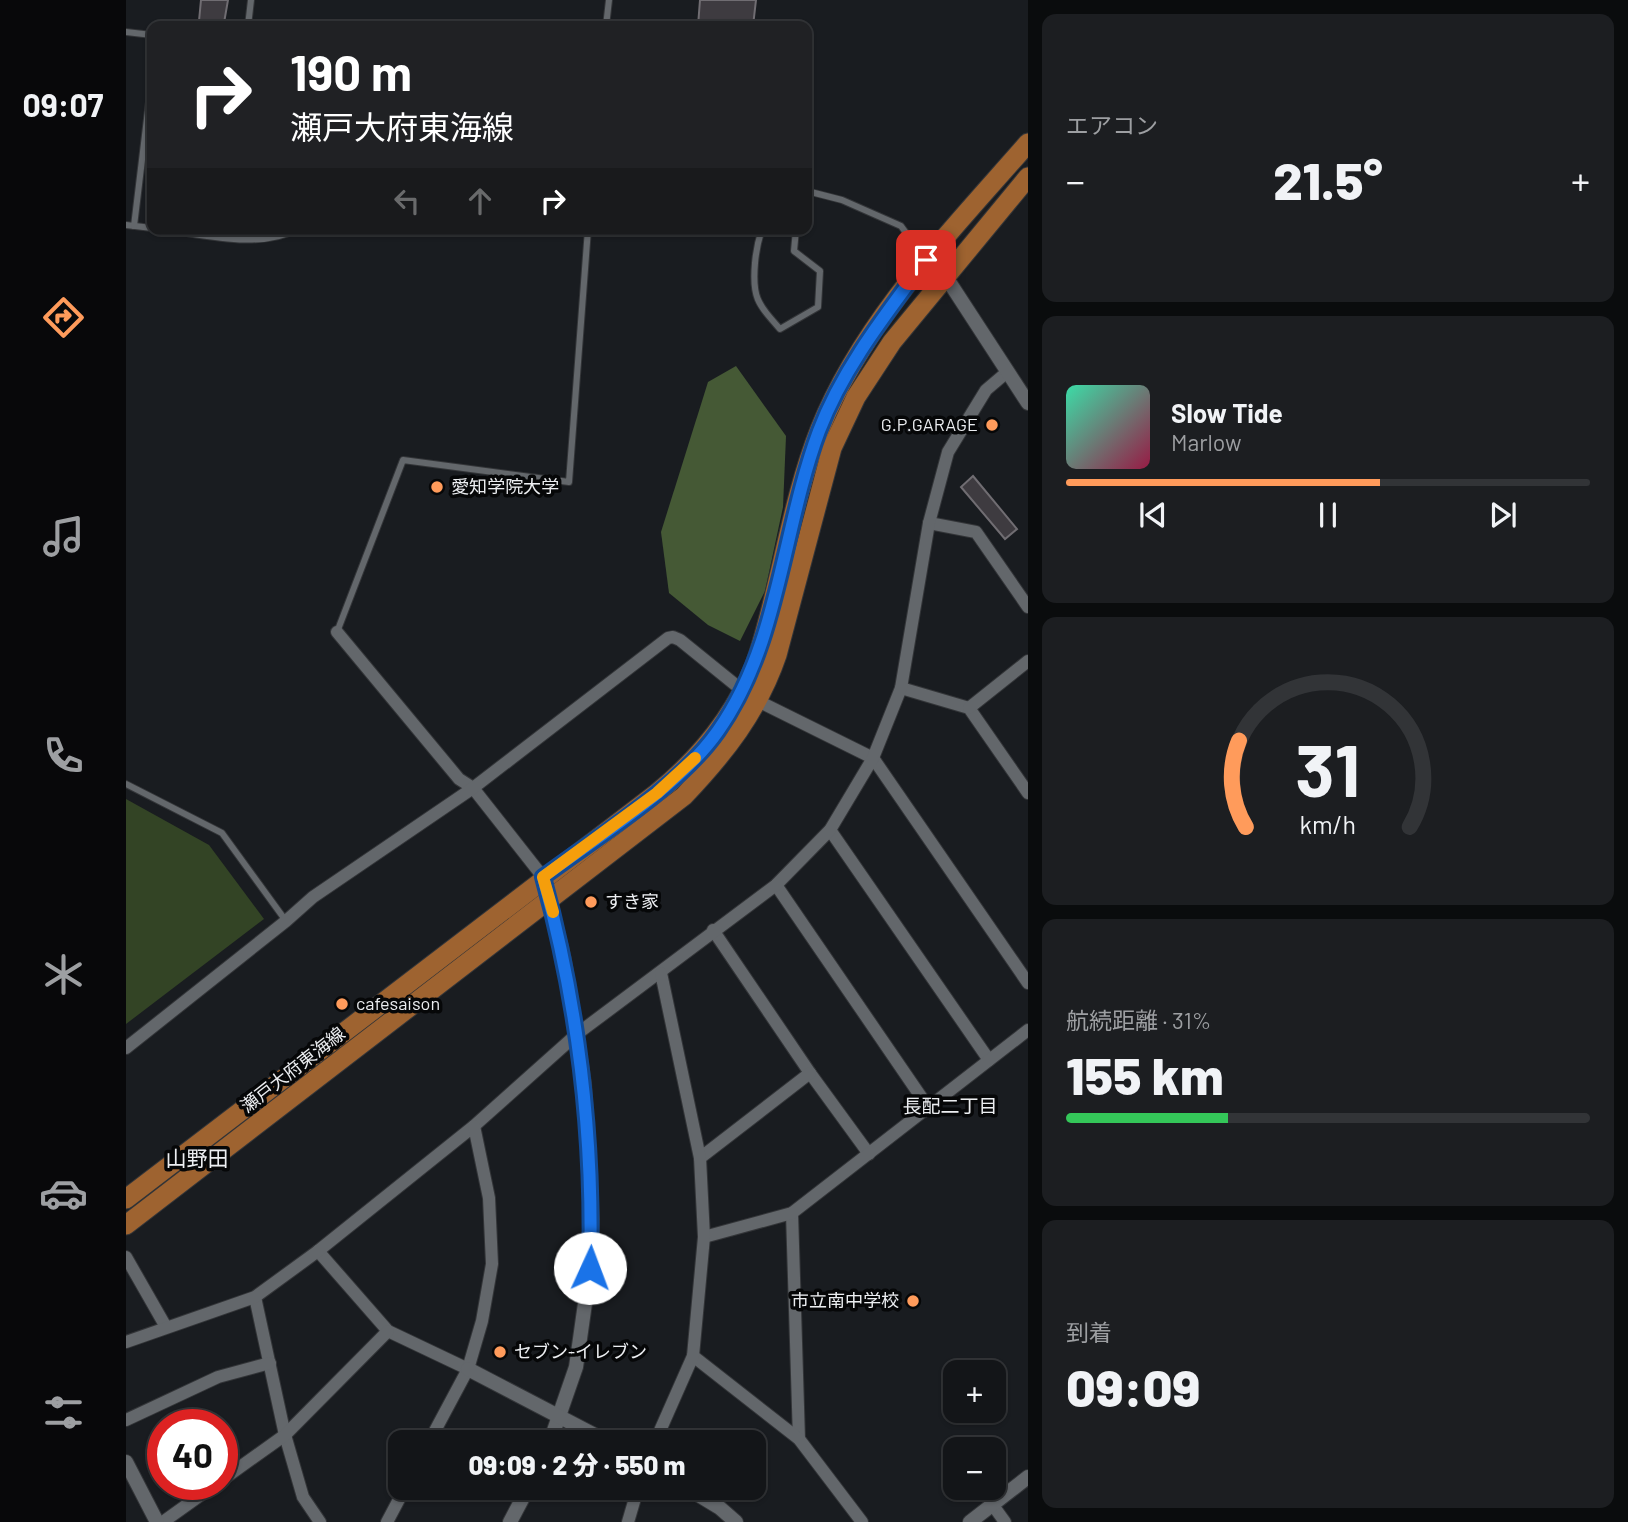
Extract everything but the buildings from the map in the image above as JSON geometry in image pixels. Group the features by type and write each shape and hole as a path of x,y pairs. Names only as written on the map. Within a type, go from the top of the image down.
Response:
{"main road":[{"name":"瀬戸大府東海線","path":"126,1199 680,773 751,696 801,489 820,430 841,382 926,260 1028,143"},
{"name":"瀬戸大府東海線","path":"126,1225 684,796 719,758 751,696 777,655 832,448 856,397 892,342 1028,177"}],"street":[{"path":"926,260 946,276 1006,373 1028,403"},
{"path":"126,1342 255,1297 318,1251 474,1126 577,1034 661,973 713,930 776,886 830,830 873,758 901,688 929,523 941,473 959,432 986,390 1006,373"},
{"path":"929,523 976,532 1028,607"},
{"path":"337,632 459,779 473,788 543,877 556,923 584,1083 590,1181 590,1268 576,1367 555,1430"},
{"path":"126,1048 313,897 473,788 668,638 673,637 751,696 873,758 1028,983"},
{"path":"969,708 1028,661"},
{"path":"901,688 969,708 1028,793"},
{"path":"830,830 989,1060"},
{"path":"776,886 928,1107"},
{"path":"713,930 810,1073 869,1154"},
{"path":"660,1430 693,1356 704,1237 700,1158 661,973"},
{"path":"704,1237 792,1213 1028,1030"},
{"path":"700,1158 810,1073"},
{"path":"435,1430 468,1369 482,1321 492,1264 489,1198 474,1126"},
{"path":"792,1213 799,1439"},
{"path":"318,1251 388,1331 585,1430"},
{"path":"126,1257 166,1327"},
{"path":"255,1297 285,1435 303,1497 320,1522"},
{"path":"238,1469 285,1435 388,1331"},
{"path":"693,1356 799,1439 862,1522"},
{"path":"126,1420 218,1377 270,1363"},
{"path":"126,1462 157,1522"},
{"path":"970,1522 1028,1477"},
{"path":"163,1522 194,1500"},
{"path":"387,1522 399,1500"},
{"path":"510,1522 522,1500"},
{"path":"628,1522 634,1500"},
{"path":"707,1500 736,1522"},
{"path":"992,1504 1005,1522"}],"lane":[{"path":"249,21 251,0"},
{"path":"607,21 609,0"},
{"path":"126,32 147,34"},
{"path":"134,226 147,118"},
{"path":"812,192 842,200 901,226 926,260"},
{"path":"126,225 147,227"},
{"path":"206,235 251,241 288,235"},
{"path":"337,632 403,460 569,482 588,235"},
{"path":"760,235 752,289 763,310 780,329 818,307 820,271 794,251 795,235"},
{"path":"126,783 222,833 286,921"}],"green space":[{"path":"736,366 786,436 783,507 765,591 740,641 708,625 669,593 661,532 708,382"},
{"path":"126,799 209,845 264,919 126,1024"}],"slow traffic":[{"path":"553,912 543,877 657,793 695,758"}],"place":[{"name":"G.P.GARAGE","path":"992,425"},
{"name":"愛知学院大学","path":"437,487"},
{"name":"すき家","path":"591,902"},
{"name":"cafesaison","path":"342,1004"},
{"name":"市立南中学校","path":"913,1301"},
{"name":"セブン-イレブン","path":"500,1352"}],"district":[{"name":"長配二丁目","path":"950,1106"},
{"name":"山野田","path":"197,1159"}],"route":[{"path":"590,1268 592,1219 584,1083 564,960 543,877 688,766 707,746 730,713 743,691 761,646 801,489 820,430 841,382 926,260"}]}
